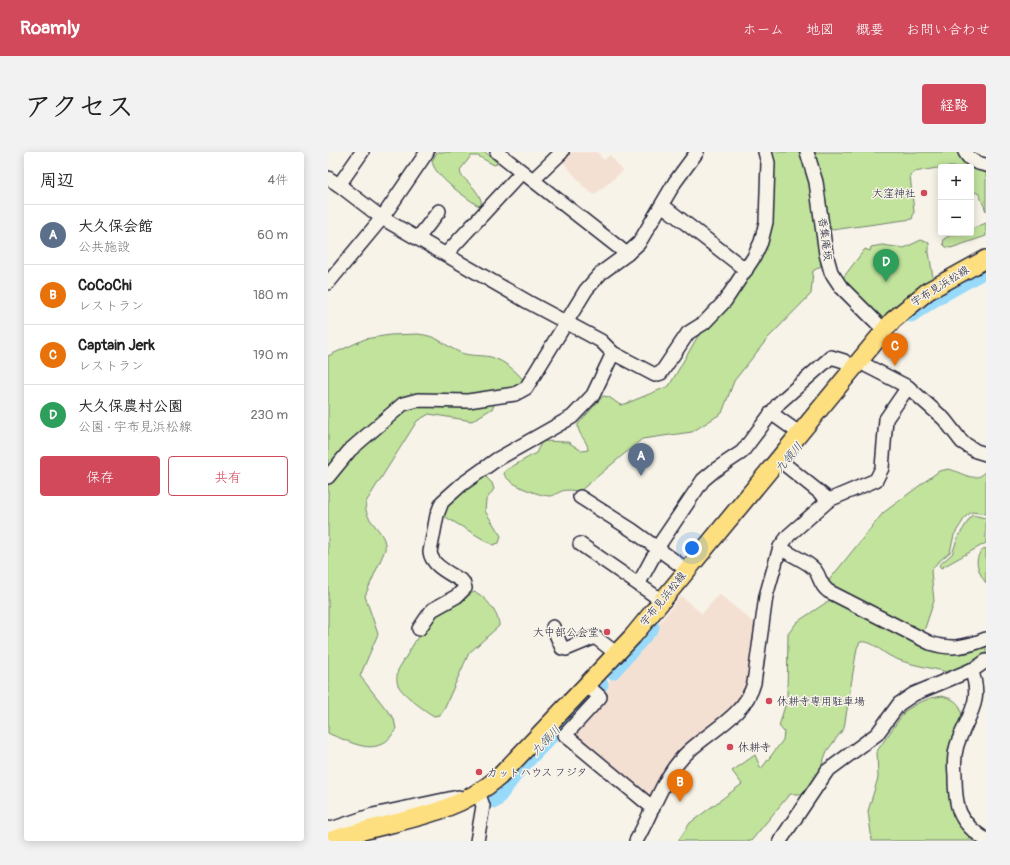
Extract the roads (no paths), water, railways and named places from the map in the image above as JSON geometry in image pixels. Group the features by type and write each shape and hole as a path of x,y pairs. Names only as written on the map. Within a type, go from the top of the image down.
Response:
{"main road":[{"name":"宇布見浜松線","path":"329,841 430,815 461,802 499,777 592,689 617,654 661,600 782,462 799,433 861,364 884,330 904,309 928,292 986,259"}],"street":[{"path":"362,152 334,182 382,218 528,302 600,341 613,353 655,375 661,373 688,333 716,312 754,257 764,233 768,194 768,163 765,152"},
{"path":"328,283 382,218 427,152"},
{"path":"497,152 627,254"},
{"path":"533,180 562,152"},
{"path":"328,477 362,439 403,404 418,400 468,401 521,392 530,383 586,290 601,273 627,254 639,242 675,182 697,152"},
{"name":"香集庵坂","path":"807,152 816,182 826,254 831,272 841,287 884,330"},
{"path":"965,152 970,159 977,164 986,165"},
{"path":"446,254 522,172"},
{"path":"662,205 746,270"},
{"path":"418,238 439,211"},
{"path":"419,629 432,610 457,596 465,588 464,582 438,565 431,558 430,552 437,515 442,502 461,485 496,460 572,417 593,395 613,353"},
{"path":"639,583 655,552 703,480 742,452 750,444 779,402 831,357 861,364 908,387 944,419 962,442 976,451 986,454"},
{"path":"636,841 666,780 679,761 741,708 749,696 754,683 766,596 780,548 789,535 829,500 870,484 880,475 882,468 886,419 908,387"},
{"path":"771,413 799,433"},
{"path":"782,462 829,500"},
{"path":"580,497 632,530 655,552 687,570"},
{"path":"580,544 639,583 661,600"},
{"path":"780,548 812,568 817,573 820,583 828,591 930,643 940,646 962,647 986,639"},
{"path":"553,627 562,648 566,649 595,637 617,654"},
{"path":"780,841 827,771 877,734 899,704 914,694 971,670 986,661"},
{"path":"971,670 975,679 977,694 973,709 955,752 955,801 965,824 986,840"},
{"path":"592,689 600,697 565,735 653,808"},
{"path":"477,841 483,815 482,802 478,792"},
{"path":"328,828 331,829 373,815 458,797 461,802"}],"waterway":[{"name":"九領川","path":"911,314 933,299 986,269"},
{"name":"九領川","path":"612,671 651,627"},
{"name":"九領川","path":"495,800 519,768 600,684"}],"place":[{"name":"大窪神社","path":"924,193"},
{"name":"大久保農村公園","path":"886,282"},
{"name":"Captain Jerk","path":"895,366"},
{"name":"大久保会館","path":"641,476"},
{"name":"大中部公会堂","path":"607,632"},
{"name":"休耕寺専用駐車場","path":"769,701"},
{"name":"休耕寺","path":"730,747"},
{"name":"カットハウス フジタ","path":"479,772"},
{"name":"CoCoChi","path":"680,802"}]}
